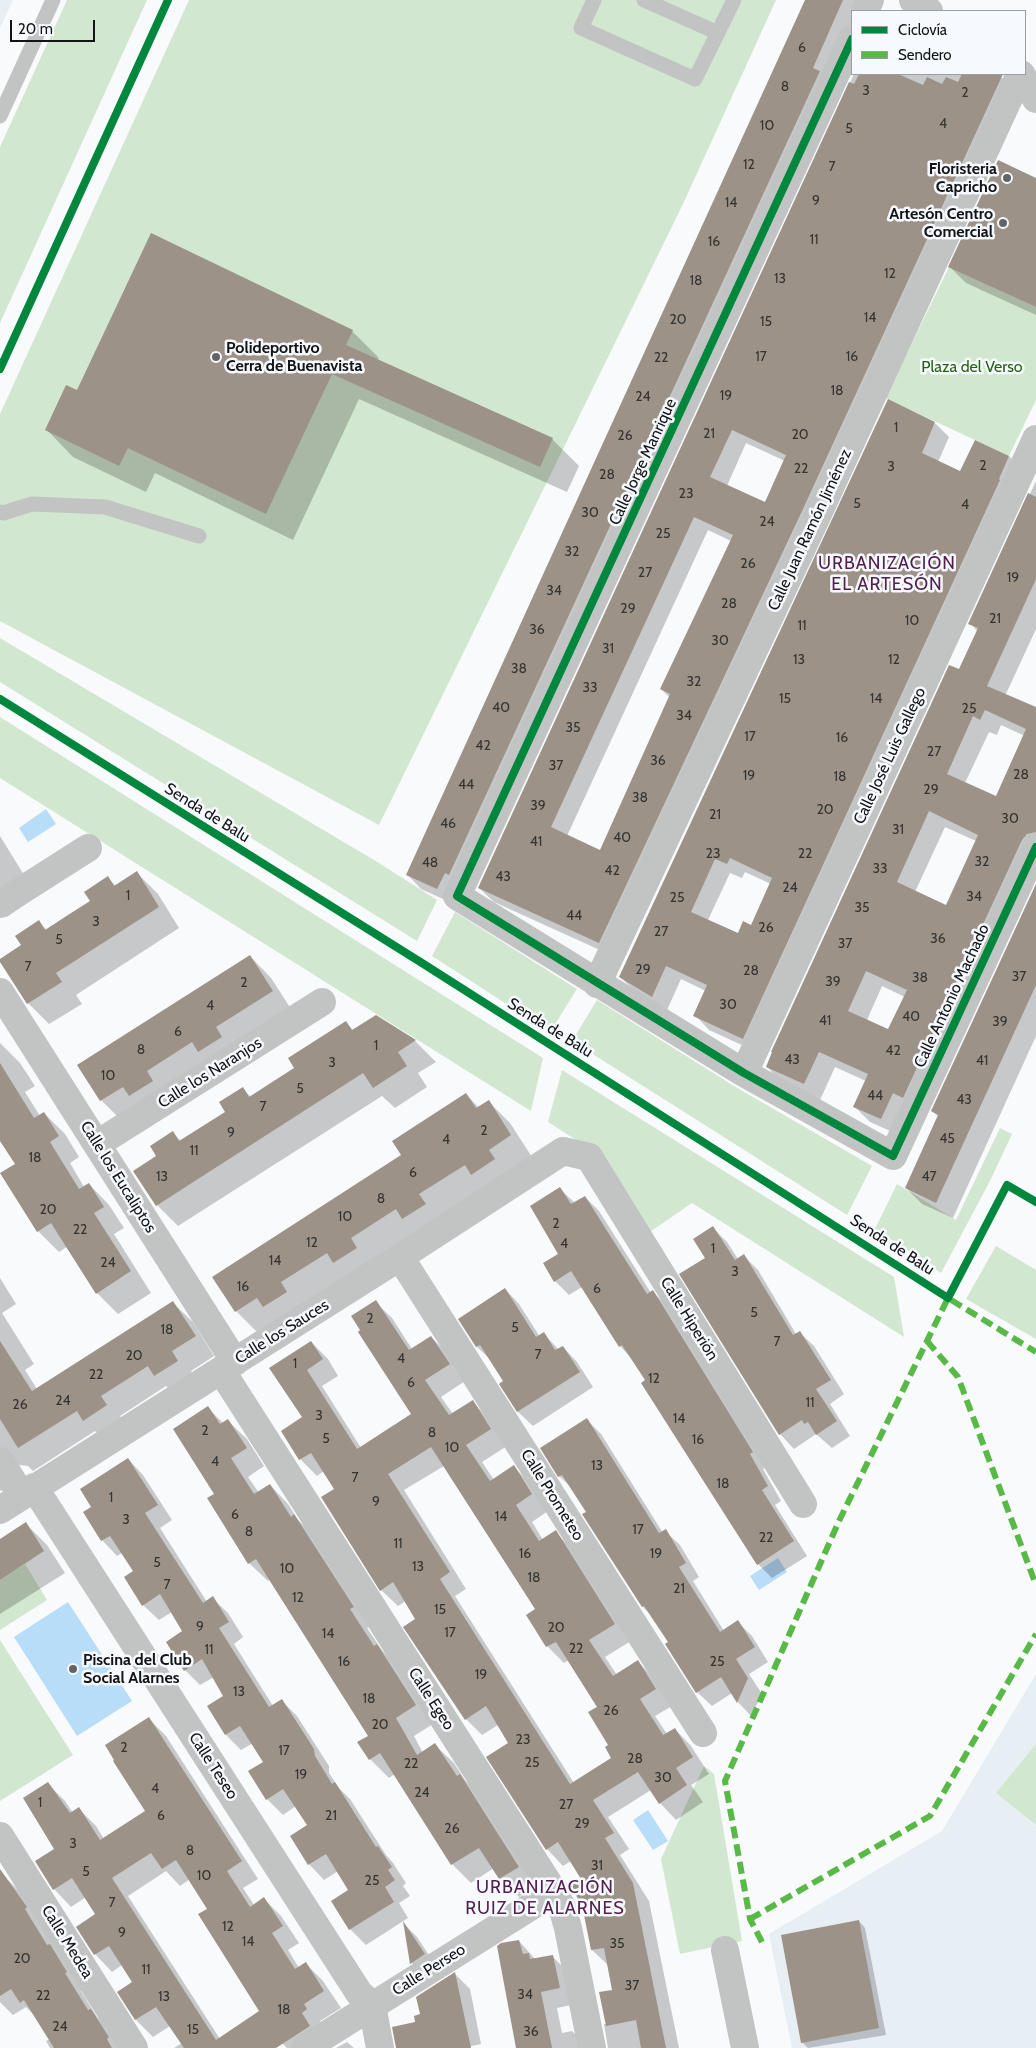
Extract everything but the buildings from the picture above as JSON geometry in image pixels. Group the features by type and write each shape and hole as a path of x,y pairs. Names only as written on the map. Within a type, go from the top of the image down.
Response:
{"street":[{"path":"913,0 928,10"},
{"name":"Calle Jorge Manrique","path":"597,984 457,896 851,41"},
{"name":"Calle Juan Ramón Jiménez","path":"597,984 817,516 1021,75"},
{"path":"1022,75 1036,99"},
{"name":"Calle José Luis Gallego","path":"744,1073 1036,439"},
{"path":"0,904 88,848"},
{"name":"Calle Antonio Machado","path":"744,1073 894,1156 1036,848"},
{"path":"597,984 744,1073"},
{"name":"Calle los Eucaliptos","path":"0,992 97,1144 228,1366"},
{"name":"Calle los Naranjos","path":"97,1144 322,1002"},
{"name":"Calle los Sauces","path":"19,1498 400,1257 563,1151"},
{"name":"Calle Hiperión","path":"563,1151 588,1157 803,1504"},
{"name":"Calle Prometeo","path":"400,1257 703,1732"},
{"name":"Calle Egeo","path":"228,1366 554,1892 562,1907 568,1928 592,2048"},
{"name":"Calle Teseo","path":"0,1461 19,1498 359,1993 372,2005"},
{"name":"Calle Medea","path":"0,1836 134,2048"},
{"name":"Calle Perseo","path":"305,2048 554,1892"},
{"path":"725,1950 745,2048"},
{"path":"372,2005 380,2048"}],"lane":[{"path":"0,116 53,0"},
{"path":"594,0 581,28 695,79 734,0"},
{"path":"644,0 718,33"},
{"path":"0,512 3,513 32,504 105,507 199,536"}],"shaded area":[{"path":"0,0 13,0 0,28"},
{"path":"1036,1674 1036,2048 792,2048 769,1934 942,1831"}],"green space":[{"path":"67,0 147,0 0,323 0,147"},
{"path":"189,0 776,0 683,204 379,825 0,621 0,414"},
{"name":"Plaza del Verso","path":"949,267 1036,307 1036,400 1009,456 885,398"},
{"path":"0,638 379,863 437,900 417,941 0,682"},
{"path":"0,717 543,1058 531,1111 0,778"},
{"path":"455,912 577,989 550,1032 432,956"},
{"path":"597,1000 734,1086 872,1166 847,1215 572,1041"},
{"path":"562,1070 894,1277 904,1337 692,1203 650,1232 606,1159 548,1122"},
{"path":"1000,1128 1012,1134 990,1181 941,1273 875,1229 897,1184 956,1220"},
{"path":"996,1246 1036,1270 1036,1339 966,1299"},
{"path":"25,1564 47,1600 0,1630 0,1580"},
{"path":"0,1640 73,1755 0,1801"},
{"path":"1036,1744 1036,1825 996,1793"},
{"path":"704,1766 714,1774 742,1941 680,1954 661,1859"}],"water":[{"path":"46,809 56,824 28,842 19,828"},
{"path":"778,1558 787,1572 759,1590 750,1576"},
{"name":"Piscina del Club Social Alarnes","path":"68,1602 132,1701 77,1736 14,1637"},
{"path":"648,1810 668,1841 653,1850 633,1820"}],"marked path":[{"path":"762,1942 750,1919 725,1781 839,1521 948,1298 1036,1352"},
{"path":"927,1341 958,1377 1036,1585"},
{"path":"750,1919 930,1816 1036,1634"}],"cycle path":[{"path":"0,369 168,0"},
{"path":"851,41 457,896 744,1073 893,1156 1036,847"},
{"name":"Senda de Balu","path":"0,699 422,963 948,1298 1007,1185 1036,1202"}],"place":[{"name":"Floristeria Capricho","path":"1007,178"},
{"name":"Artesón Centro Comercial","path":"1003,223"},
{"name":"Polideportivo Cerra de Buenavista","path":"216,357"},
{"name":"Piscina del Club Social Alarnes","path":"73,1669"}],"district":[{"name":"URBANIZACIÓN EL ARTESÓN","path":"887,574"},
{"name":"URBANIZACIÓN RUIZ DE ALARNES","path":"545,1898"}]}
